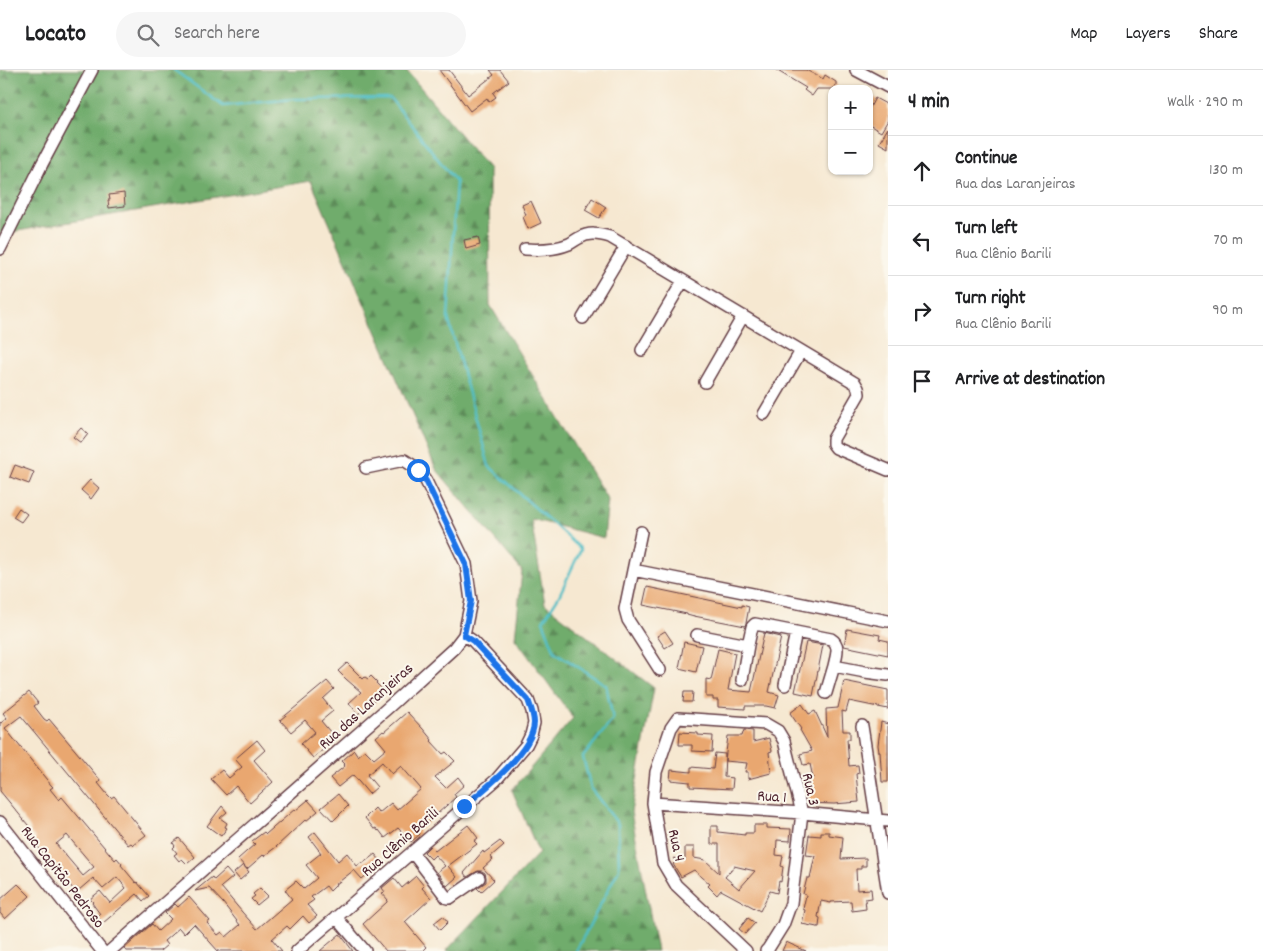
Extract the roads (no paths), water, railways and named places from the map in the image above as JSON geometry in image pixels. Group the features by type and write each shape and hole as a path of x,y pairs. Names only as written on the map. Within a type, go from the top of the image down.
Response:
{"street":[{"path":"0,250 42,164 92,70"},
{"path":"856,70 888,87"},
{"path":"525,249 548,250 570,244 589,234 600,234 610,237 855,383 859,394 833,439 833,444 836,448 888,470"},
{"path":"583,318 626,246"},
{"path":"642,350 683,280"},
{"path":"705,382 743,316"},
{"path":"764,414 801,351"},
{"name":"Rua das Laranjeiras","path":"110,951 391,706 454,648 464,635 471,601 466,564 426,481 418,470 404,460 366,468"},
{"path":"641,532 625,609 628,620 660,670"},
{"path":"632,570 888,620"},
{"path":"742,680 748,644 754,624 835,641 838,646 826,693"},
{"path":"785,685 796,632"},
{"name":"Rua Clênio Barili","path":"297,951 496,780 526,746 532,735 534,723 528,700 473,641 464,635"},
{"path":"696,635 748,644"},
{"path":"834,666 888,675"},
{"name":"Rua 4","path":"678,718 671,728 656,772 653,802 663,863 676,885 746,951"},
{"name":"Rua 3","path":"678,718 766,724 778,731 784,741 802,813 791,903 783,925 766,951"},
{"path":"862,726 882,821 888,894"},
{"name":"Rua 1","path":"653,802 882,821"},
{"name":"Rua Capitão Pedroso","path":"0,822 102,951"},
{"path":"412,852 447,898 450,898 479,878"},
{"path":"336,917 365,951"}],"waterway":[{"path":"174,70 223,106 294,99 390,98 456,182 448,318 489,466 581,549 559,596 543,621 555,652 606,685 613,719 583,757 591,789 618,824 619,869 576,951"}]}
